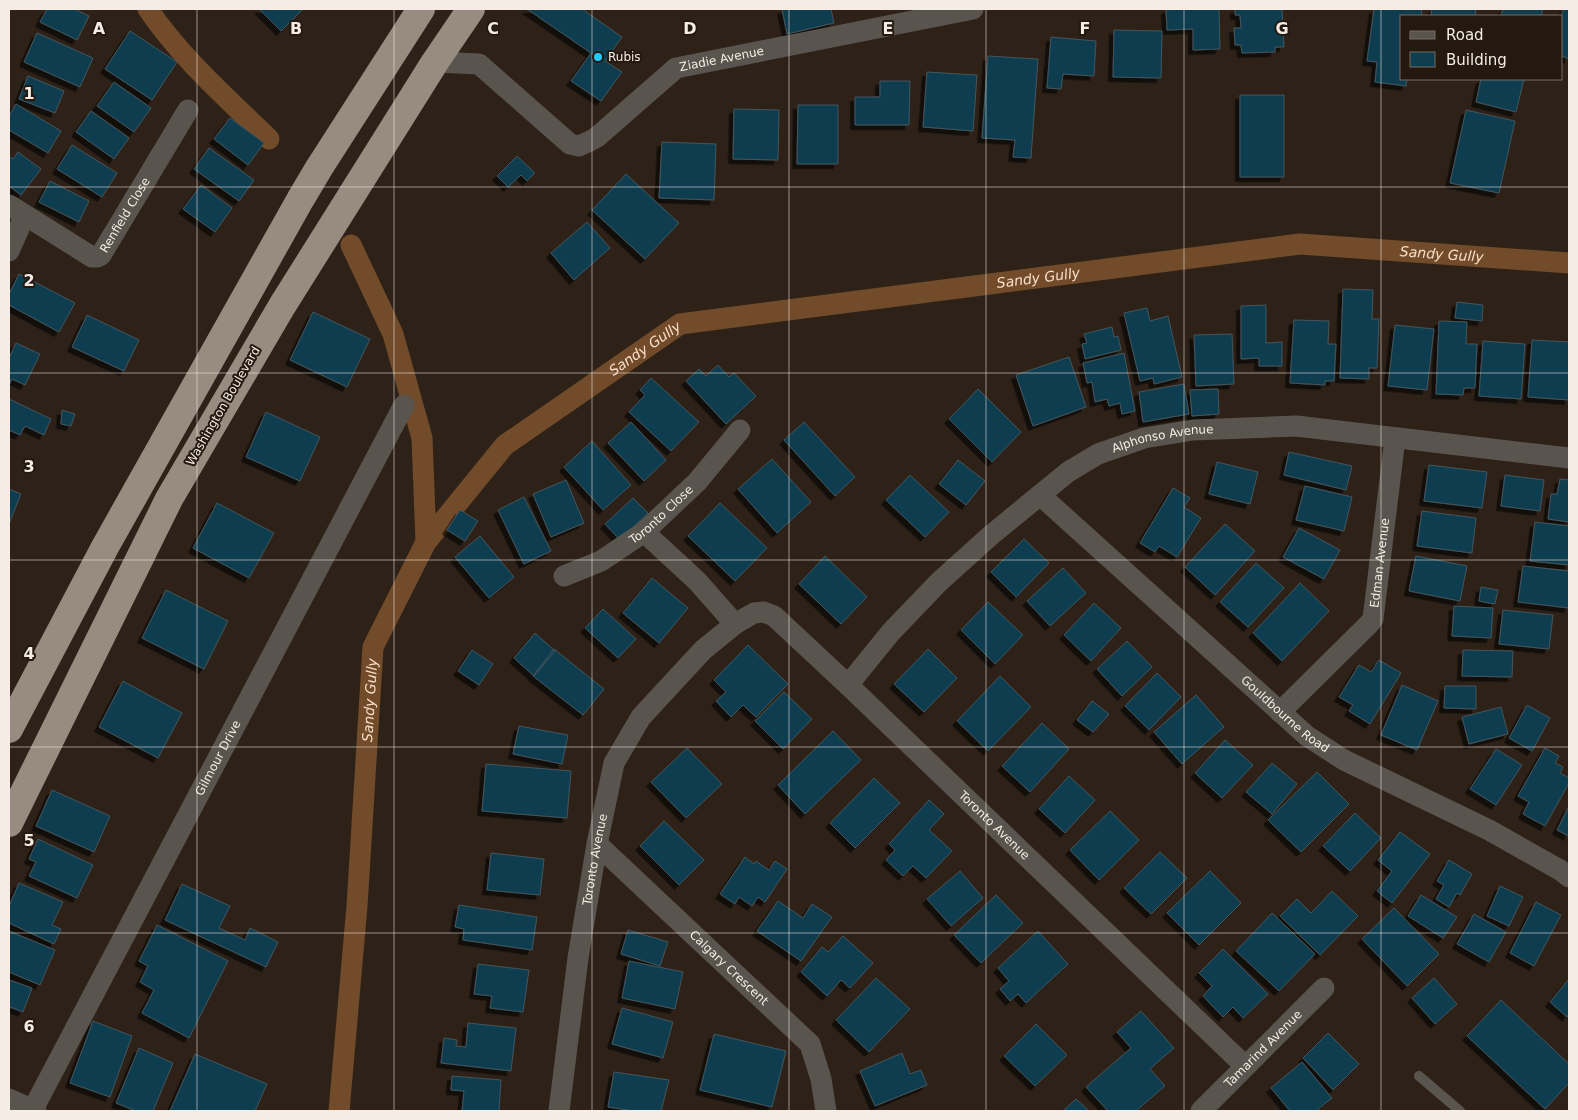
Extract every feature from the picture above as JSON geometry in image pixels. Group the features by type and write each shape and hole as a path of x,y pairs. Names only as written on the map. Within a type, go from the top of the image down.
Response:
{"highway":[{"path":"9,729 105,547 300,200 422,9"},
{"name":"Washington Boulevard","path":"9,823 169,499 282,306 435,62 471,9"}],"street":[{"name":"Ziadie Avenue","path":"435,62 480,64 570,144 578,146 590,142 676,68 973,9"},
{"name":"Renfield Close","path":"17,210 92,257 101,255 188,110"},
{"path":"9,250 17,210"},
{"name":"Gilmour Drive","path":"33,1111 404,404"},
{"name":"Alphonso Avenue","path":"848,685 891,632 939,582 990,536 1068,472 1098,454 1144,438 1193,430 1296,426 1569,458"},
{"name":"Toronto Close","path":"564,576 601,560 644,532 697,482 740,430"},
{"name":"Edman Avenue","path":"1280,712 1372,619 1395,438"},
{"name":"Gouldbourne Road","path":"1040,495 1308,736 1344,760 1488,830 1560,870 1569,877"},
{"path":"644,532 697,581 735,624"},
{"name":"Toronto Avenue","path":"559,1111 578,958 597,844 614,764 641,717 703,650 735,624 754,613 764,612 774,616 848,685 1245,1066"},
{"name":"Calgary Crescent","path":"597,844 810,1044 821,1078 826,1111"},
{"name":"Tamarind Avenue","path":"1201,1111 1324,988"},
{"path":"9,1099 33,1111"}],"lane":[{"path":"1419,1076 1460,1111"}],"building":[{"path":"47,9 74,9 89,16 77,40 40,22"},
{"path":"259,9 303,9 281,31"},
{"name":"Rubis","path":"527,9 582,9 622,37 605,61 622,72 601,101 571,81 591,53"},
{"path":"782,9 831,9 834,23 787,34"},
{"path":"1166,9 1219,9 1220,49 1193,50 1193,29 1167,30"},
{"path":"1235,9 1282,9 1284,47 1275,47 1275,52 1242,53 1241,45 1235,45 1234,28 1241,28 1240,15 1235,15"},
{"path":"1374,9 1422,9 1421,15 1400,15 1400,80 1407,80 1406,86 1375,82 1377,62 1367,61"},
{"path":"1432,9 1476,9 1475,15 1431,15"},
{"path":"1503,9 1543,9 1541,15 1501,15"},
{"path":"1564,9 1569,9 1569,59 1563,56 1563,15 1561,15"},
{"path":"1114,30 1162,31 1161,78 1113,77"},
{"path":"130,31 177,62 152,100 105,69"},
{"path":"37,33 93,58 80,87 24,62"},
{"path":"1051,37 1096,41 1094,76 1063,74 1061,89 1047,88"},
{"path":"988,56 1038,59 1031,158 1013,157 1015,140 982,138"},
{"path":"927,72 977,75 973,131 923,127"},
{"path":"28,76 64,91 55,113 19,99"},
{"path":"1481,80 1524,80 1516,112 1476,102"},
{"path":"880,81 910,81 909,125 855,125 855,97 880,97"},
{"path":"114,82 151,108 134,132 97,106"},
{"path":"1240,95 1284,95 1284,177 1240,177"},
{"path":"16,104 61,131 48,153 9,130 9,116"},
{"path":"798,105 838,105 838,164 797,164"},
{"path":"734,109 779,110 778,160 733,159"},
{"path":"1466,110 1515,121 1499,193 1450,183"},
{"path":"91,111 129,138 114,159 76,132"},
{"path":"230,118 264,143 248,165 214,139"},
{"path":"662,142 716,144 714,200 659,198"},
{"path":"72,145 117,173 102,197 57,169"},
{"path":"209,148 254,180 239,201 194,169"},
{"path":"18,152 41,169 21,195 9,186 9,156 13,159"},
{"path":"517,156 535,173 527,181 521,175 508,187 497,176"},
{"path":"626,174 679,223 645,259 592,210"},
{"path":"50,181 89,201 79,222 39,202"},
{"path":"201,185 232,208 215,232 183,209"},
{"path":"587,222 610,248 574,280 551,253"},
{"path":"19,274 75,303 59,332 9,305 9,294"},
{"path":"1343,289 1373,290 1372,319 1379,319 1377,368 1369,368 1369,379 1340,378"},
{"path":"1457,302 1483,305 1482,321 1455,318"},
{"path":"1266,305 1266,343 1282,342 1282,366 1259,366 1259,358 1241,359 1241,306"},
{"path":"1147,308 1150,321 1168,316 1182,377 1154,384 1153,378 1140,381 1124,313"},
{"path":"313,312 370,339 347,387 290,360"},
{"path":"87,315 139,340 124,371 72,347"},
{"path":"1294,320 1329,321 1328,344 1336,344 1334,381 1325,381 1325,385 1290,383"},
{"path":"1439,321 1467,322 1466,344 1477,344 1475,388 1464,388 1463,395 1436,394"},
{"path":"1395,325 1434,329 1427,390 1388,386"},
{"path":"1112,327 1114,337 1118,336 1121,350 1085,359 1082,344 1087,343 1084,334"},
{"path":"1232,334 1234,384 1196,386 1194,335"},
{"path":"1532,340 1569,342 1569,400 1528,397"},
{"path":"1483,341 1525,344 1521,399 1479,396"},
{"path":"16,343 40,354 25,385 12,379 9,385 9,358"},
{"path":"1124,353 1135,411 1122,414 1120,403 1109,406 1107,399 1095,402 1092,382 1087,383 1083,363"},
{"path":"1069,357 1086,407 1033,426 1016,375"},
{"path":"718,365 729,377 734,373 756,396 726,424 686,381 699,369 706,376"},
{"path":"651,378 699,422 671,451 629,412 645,395 640,390"},
{"path":"1184,384 1189,414 1143,422 1139,392"},
{"path":"978,389 1021,432 992,462 949,419"},
{"path":"1218,389 1219,414 1192,416 1190,390"},
{"path":"9,399 51,419 44,435 25,426 20,435 9,430"},
{"path":"62,410 75,414 71,426 61,424"},
{"path":"266,412 320,437 300,481 246,457"},
{"path":"631,422 666,460 644,481 608,443"},
{"path":"804,422 855,477 835,496 784,440"},
{"path":"592,441 631,485 603,510 564,467"},
{"path":"1289,452 1352,466 1346,490 1284,475"},
{"path":"772,459 811,502 777,533 738,489"},
{"path":"958,460 985,481 966,505 939,484"},
{"path":"1217,462 1258,472 1250,504 1209,494"},
{"path":"1429,465 1487,472 1482,508 1424,501"},
{"path":"910,475 949,512 925,537 886,500"},
{"path":"1505,475 1544,480 1540,511 1501,506"},
{"path":"1560,479 1569,480 1569,522 1548,519 1551,494 1557,494"},
{"path":"566,480 584,523 551,537 533,494"},
{"path":"1305,486 1352,497 1344,531 1296,520"},
{"path":"1173,488 1190,498 1184,507 1201,518 1177,557 1159,546 1155,552 1140,543"},
{"path":"9,489 21,494 9,524"},
{"path":"524,497 551,551 524,564 498,510"},
{"path":"633,498 648,513 620,540 605,524"},
{"path":"217,503 274,533 249,578 193,548"},
{"path":"720,503 767,548 735,581 688,536"},
{"path":"460,510 478,521 465,541 447,530"},
{"path":"1422,511 1476,518 1472,553 1417,546"},
{"path":"1535,522 1569,526 1569,565 1530,561"},
{"path":"1225,524 1255,551 1215,595 1185,567"},
{"path":"1299,528 1340,550 1324,579 1283,557"},
{"path":"480,536 514,577 489,598 455,557"},
{"path":"1024,539 1049,563 1016,597 991,572"},
{"path":"825,556 867,597 841,624 799,584"},
{"path":"1416,556 1467,566 1460,601 1409,591"},
{"path":"1256,563 1284,588 1248,627 1220,602"},
{"path":"1523,566 1569,571 1569,608 1518,602"},
{"path":"1063,568 1086,593 1050,626 1027,601"},
{"path":"652,578 688,608 659,643 623,613"},
{"path":"1300,583 1329,611 1282,661 1253,633"},
{"path":"1481,587 1498,590 1495,604 1479,601"},
{"path":"166,590 228,621 204,669 142,638"},
{"path":"988,602 1023,635 995,664 961,630"},
{"path":"1094,603 1121,628 1091,661 1064,635"},
{"path":"1454,606 1493,608 1491,638 1452,636"},
{"path":"603,609 636,639 618,658 585,628"},
{"path":"1503,610 1553,615 1549,649 1499,644"},
{"path":"535,633 555,651 534,676 514,658"},
{"path":"1127,641 1152,667 1122,696 1097,669"},
{"path":"748,645 788,684 756,717 743,705 731,717 716,701 726,692 714,680"},
{"path":"554,649 604,689 583,715 533,676"},
{"path":"928,649 957,678 924,712 894,684"},
{"path":"472,650 493,664 479,685 458,671"},
{"path":"1463,650 1513,651 1512,677 1462,676"},
{"path":"1379,660 1401,673 1370,724 1349,711 1353,705 1339,697 1359,665 1371,672"},
{"path":"1157,673 1181,697 1149,730 1125,706"},
{"path":"1000,676 1031,707 988,751 957,721"},
{"path":"123,681 182,713 158,758 99,727"},
{"path":"1402,685 1438,701 1417,750 1381,735"},
{"path":"1445,686 1476,686 1476,709 1444,708"},
{"path":"784,692 812,719 783,749 755,721"},
{"path":"1196,695 1224,727 1182,764 1154,732"},
{"path":"1092,701 1109,714 1093,732 1077,720"},
{"path":"1527,705 1550,718 1532,751 1509,738"},
{"path":"1501,707 1508,734 1469,744 1462,717"},
{"path":"1042,723 1069,749 1030,792 1002,766"},
{"path":"519,726 568,735 562,764 513,754"},
{"path":"833,731 861,760 805,814 778,785"},
{"path":"1225,740 1253,765 1222,798 1195,773"},
{"path":"687,748 722,784 686,818 651,782"},
{"path":"1545,748 1559,756 1555,763 1563,767 1560,773 1569,778 1569,783 1545,826 1523,814 1529,802 1518,796"},
{"path":"1496,749 1522,765 1496,805 1470,789"},
{"path":"1272,763 1297,784 1272,814 1246,792"},
{"path":"486,764 571,771 567,818 482,811"},
{"path":"1317,772 1349,804 1301,852 1268,820"},
{"path":"1069,776 1095,800 1065,833 1039,809"},
{"path":"874,778 900,803 855,848 830,823"},
{"path":"52,790 110,816 94,852 36,826"},
{"path":"929,800 944,814 929,830 952,851 926,878 913,866 903,876 886,860 895,850 889,844"},
{"path":"1569,806 1569,836 1557,830"},
{"path":"1110,811 1139,840 1099,880 1070,850"},
{"path":"1355,813 1381,838 1350,871 1323,846"},
{"path":"664,821 704,860 679,885 640,846"},
{"path":"1400,832 1430,854 1392,903 1377,891 1392,871 1378,860"},
{"path":"38,839 93,865 77,898 29,876 36,862 29,859"},
{"path":"1160,852 1187,878 1151,914 1124,888"},
{"path":"491,853 544,859 540,895 487,890"},
{"path":"745,857 754,864 756,861 769,870 775,861 787,869 765,902 758,897 752,906 739,897 735,904 720,894"},
{"path":"1449,860 1472,874 1460,895 1457,893 1449,907 1436,899 1444,885 1437,881"},
{"path":"960,871 983,898 951,926 927,899"},
{"path":"1210,871 1241,903 1199,945 1167,913"},
{"path":"19,883 63,902 52,925 61,929 54,944 9,923 9,906"},
{"path":"182,884 230,906 219,928 245,940 250,928 278,942 266,967 165,920"},
{"path":"1500,886 1523,897 1509,926 1487,916"},
{"path":"1332,891 1358,916 1320,955 1280,916 1297,899 1311,913"},
{"path":"996,895 1023,923 981,963 954,935"},
{"path":"1421,895 1457,917 1443,938 1408,916"},
{"path":"778,901 803,918 812,904 832,917 801,961 757,931"},
{"path":"1536,902 1561,915 1534,966 1510,953"},
{"path":"459,905 537,917 532,950 463,940 464,929 455,927"},
{"path":"1394,908 1439,954 1407,986 1362,939"},
{"path":"1272,913 1315,954 1279,991 1236,951"},
{"path":"1474,914 1506,932 1489,962 1457,944"},
{"path":"157,925 228,961 189,1038 142,1013 154,990 140,982 148,966 139,961"},
{"path":"628,930 668,942 660,966 621,954"},
{"path":"9,931 55,950 40,985 9,972"},
{"path":"1038,931 1068,964 1026,1003 1018,994 1010,1001 1000,989 1009,981 998,968"},
{"path":"843,936 873,963 850,988 841,980 827,996 801,972 822,947 828,952"},
{"path":"1223,949 1268,994 1243,1018 1233,1007 1223,1017 1203,996 1212,986 1199,973"},
{"path":"629,961 683,972 675,1009 622,998"},
{"path":"478,964 529,970 523,1012 490,1008 492,996 474,994"},
{"path":"876,978 910,1009 869,1052 836,1020"},
{"path":"1434,978 1457,1004 1435,1024 1412,998"},
{"path":"1569,979 1569,1013 1567,1017 1550,1002"},
{"path":"9,980 32,988 23,1012 10,1007 9,1011"},
{"path":"1501,1000 1569,1064 1569,1083 1545,1109 1467,1036"},
{"path":"622,1008 673,1022 663,1058 612,1044"},
{"path":"1141,1011 1174,1048 1150,1069 1165,1086 1136,1111 1108,1111 1086,1087 1131,1048 1117,1032"},
{"path":"93,1021 132,1036 110,1097 70,1083"},
{"path":"468,1023 516,1028 511,1071 441,1063 444,1038 457,1040 456,1046 466,1047"},
{"path":"1036,1024 1067,1055 1035,1086 1004,1056"},
{"path":"1328,1033 1359,1064 1333,1090 1303,1058"},
{"path":"714,1034 786,1051 772,1107 700,1090"},
{"path":"139,1048 173,1063 153,1111 136,1111 116,1103"},
{"path":"902,1053 910,1074 921,1070 927,1085 875,1106 860,1071"},
{"path":"195,1054 267,1084 255,1111 170,1111"},
{"path":"1302,1062 1332,1098 1316,1111 1290,1111 1271,1088"},
{"path":"614,1072 669,1080 661,1111 634,1111 608,1107"},
{"path":"452,1076 501,1080 499,1111 462,1111 464,1091 451,1090"},
{"path":"1076,1099 1089,1111 1063,1111"}],"waterway":[{"path":"148,9 190,61 269,139"},
{"name":"Sandy Gully","path":"339,1111 357,906 373,647 426,542 505,445 680,324 1300,244 1569,263"},
{"path":"351,245 393,334 422,438 426,542"}],"place":[{"name":"Rubis","path":"598,57"}]}
